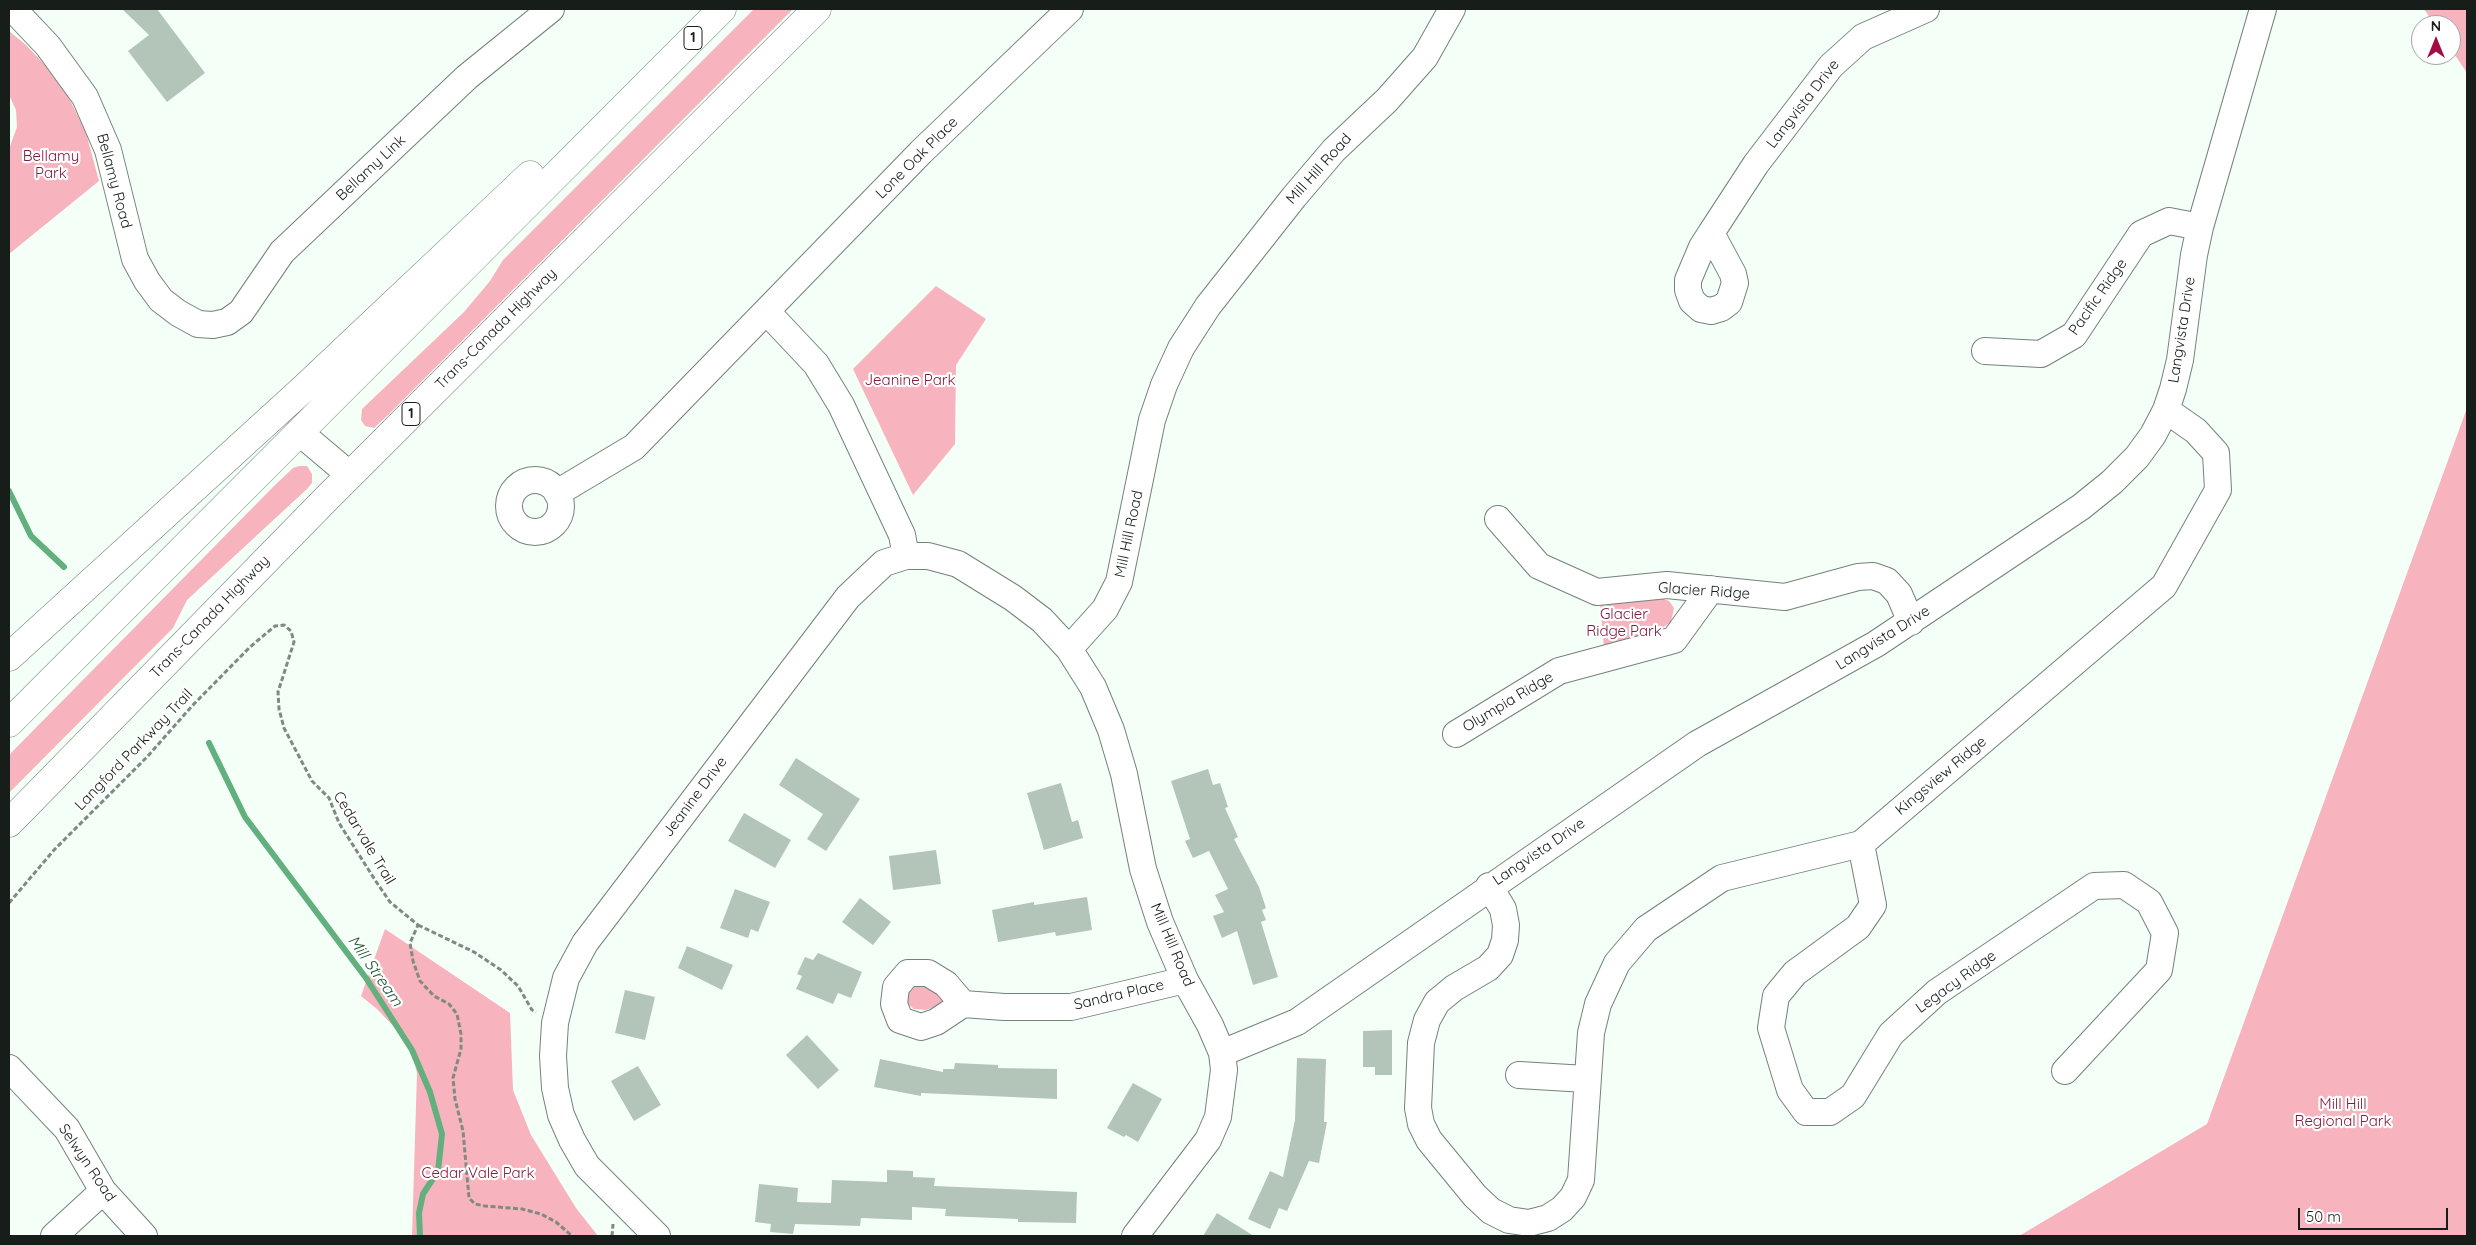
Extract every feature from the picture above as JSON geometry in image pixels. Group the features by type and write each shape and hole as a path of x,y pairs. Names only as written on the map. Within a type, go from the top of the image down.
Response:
{"highway":[{"name":"1","path":"9,723 722,9"},
{"name":"Trans-Canada Highway","path":"9,823 350,475 816,9"},
{"path":"9,657 302,390 535,171 663,68"}],"street":[{"name":"Bellamy Road","path":"13,9 48,46 85,97 108,150 135,258 147,281 161,300 178,313 198,324"},
{"name":"Bellamy Link","path":"198,324 213,325 227,322 241,312 282,252 466,77 552,9"},
{"name":"Lone Oak Place","path":"557,493 634,447 768,312 921,152 1070,9"},
{"name":"Mill Hill Road","path":"1135,1236 1208,1140 1218,1117 1224,1090 1224,1070 1222,1053 1210,1025 1185,980 1160,922 1143,869 1124,774 1111,730 1093,687 1069,649 1105,609 1119,582 1152,420 1164,384 1181,348 1208,306 1299,190 1334,150 1387,100 1425,57 1452,9"},
{"name":"Langvista Drive","path":"1222,1053 1297,1022 1490,886 1697,744 1817,678 1911,622 2081,507 2112,482 2136,457 2152,435 2166,410 2180,360 2194,255 2200,227 2263,9"},
{"name":"Langvista Drive","path":"1711,233 1756,164 1831,66 1863,37 1919,10"},
{"name":"Pacific Ridge","path":"1985,351 2041,354 2074,335 2141,234 2169,221 2200,227"},
{"path":"768,312 816,364 841,405 902,535 906,556"},
{"name":"Kingsview Ridge","path":"1490,886 1503,909 1506,925 1505,940 1500,955 1488,968 1454,988 1437,1002 1426,1020 1420,1043 1418,1108 1425,1132 1442,1158 1475,1196 1491,1211 1509,1220 1529,1223 1548,1218 1562,1209 1573,1197 1581,1180 1584,1161 1586,1079 1591,1033 1598,1004 1617,963 1646,929 1722,878 1861,844 2164,586 2218,490 2216,453 2196,431 2166,410"},
{"path":"299,432 350,475"},
{"name":"Glacier Ridge","path":"1498,519 1539,566 1598,592 1667,585 1785,597 1858,577 1873,576 1887,581 1899,594 1911,622"},
{"name":"Jeanine Drive","path":"657,1236 587,1166 572,1140 561,1115 555,1088 553,1056 555,1023 559,998 566,978 585,943 848,597 884,563 906,556 928,556 958,564 1013,598 1042,620 1069,649"},
{"name":"Olympia Ridge","path":"1456,734 1559,671 1674,640 1711,589"},
{"name":"Legacy Ridge","path":"1861,844 1873,905 1858,927 1795,973 1776,996 1771,1028 1790,1090 1806,1112 1830,1112 1853,1096 1891,1034 1937,992 2094,886 2124,885 2149,902 2164,933 2159,970 2065,1071"},
{"name":"Sandra Place","path":"963,1004 1004,1007 1071,1006 1185,980"},
{"name":"Selwyn Road","path":"9,1068 67,1129 103,1191 144,1236"},
{"path":"1519,1075 1586,1079"},
{"path":"54,1236 103,1191"}],"path":[{"name":"Cedarvale Trail","path":"284,625 291,631 294,642 278,692 279,709 284,728 312,781 329,798 339,823 375,880 390,902 418,925 474,952 501,970 518,986 532,1010 555,1023"},
{"name":"Langford Parkway Trail","path":"9,903 54,850 147,757 192,706 250,647 275,626 284,625"},
{"path":"418,925 410,943 413,961 420,981 434,996 449,1004 457,1014 461,1034 461,1049 453,1078 455,1099 463,1132 469,1198 475,1204 522,1209 540,1214 556,1222 572,1236"}],"green space":[{"path":"754,9 793,9 388,415 374,428 365,426 361,420 362,409 464,312 490,281 503,260"},
{"path":"2424,9 2467,9 2467,73 2461,64 2461,15 2428,15"},
{"name":"Bellamy Park","path":"9,31 44,64 69,98 86,133 99,181 9,254 9,149 17,127 16,110 9,95"},
{"name":"Jeanine Park","path":"936,286 986,319 956,365 955,444 913,495 853,369"},
{"name":"Mill Hill Regional Park","path":"2467,408 2467,1236 2019,1236 2207,1124"},
{"path":"307,466 312,474 312,483 308,488 187,600 173,628 9,793 9,755 274,486 293,468"},
{"name":"Glacier Ridge Park","path":"1660,598 1669,601 1674,608 1671,622 1655,633 1604,648 1600,601"},
{"name":"Cedar Vale Park","path":"385,929 510,1013 513,1090 531,1135 576,1208 598,1236 412,1236 417,1073 411,1051 398,1031 377,1009 361,996"},
{"path":"913,985 928,986 945,997 945,1003 926,1010 914,1009 908,1004 906,998"}],"building":[{"path":"122,9 157,9 205,73 167,102 128,51 149,35"},
{"path":"796,758 860,799 826,851 807,839 823,814 779,785"},
{"path":"1208,769 1213,785 1220,783 1228,807 1225,808 1238,837 1234,839 1259,887 1266,908 1262,910 1266,920 1261,922 1278,977 1253,985 1237,931 1222,938 1213,916 1224,912 1215,895 1228,889 1209,851 1193,858 1185,841 1190,839 1171,781"},
{"path":"1061,783 1072,822 1078,820 1083,838 1044,850 1027,793"},
{"path":"744,813 791,840 775,868 728,841"},
{"path":"936,850 941,884 893,890 889,856"},
{"path":"735,889 770,902 758,932 751,929 748,938 720,928"},
{"path":"1087,897 1092,930 1056,936 1055,932 998,942 992,910 1034,902 1034,905"},
{"path":"860,898 891,922 873,945 842,922"},
{"path":"687,946 733,965 722,990 678,968"},
{"path":"818,953 862,972 851,998 838,993 833,1004 796,989 802,976 797,974 805,957 813,960"},
{"path":"625,990 655,997 645,1040 615,1033"},
{"path":"1392,1030 1392,1075 1375,1075 1375,1067 1363,1067 1363,1031"},
{"path":"807,1035 839,1070 818,1089 786,1055"},
{"path":"1297,1058 1326,1059 1324,1122 1327,1122 1319,1163 1309,1161 1287,1211 1279,1208 1270,1229 1248,1219 1270,1171 1283,1177 1295,1120"},
{"path":"880,1059 943,1072 943,1069 954,1069 955,1063 998,1065 998,1068 1057,1069 1057,1099 921,1093 921,1096 874,1087"},
{"path":"638,1066 661,1105 634,1121 611,1081"},
{"path":"1133,1083 1162,1099 1138,1142 1107,1128"},
{"path":"887,1170 913,1171 913,1177 935,1178 934,1186 1077,1192 1076,1223 1018,1222 1018,1219 945,1216 946,1209 912,1207 912,1220 861,1218 860,1226 795,1224 793,1234 770,1232 771,1224 755,1222 759,1184 798,1188 797,1202 831,1203 832,1180 887,1182"},
{"path":"1217,1213 1254,1236 1203,1236"}],"waterway":[{"name":"Mill Stream","path":"9,491 31,536 64,567"},
{"name":"Mill Stream","path":"209,743 245,817 366,978 412,1050 430,1092 442,1134 438,1171 423,1194 419,1213 420,1236"}]}
